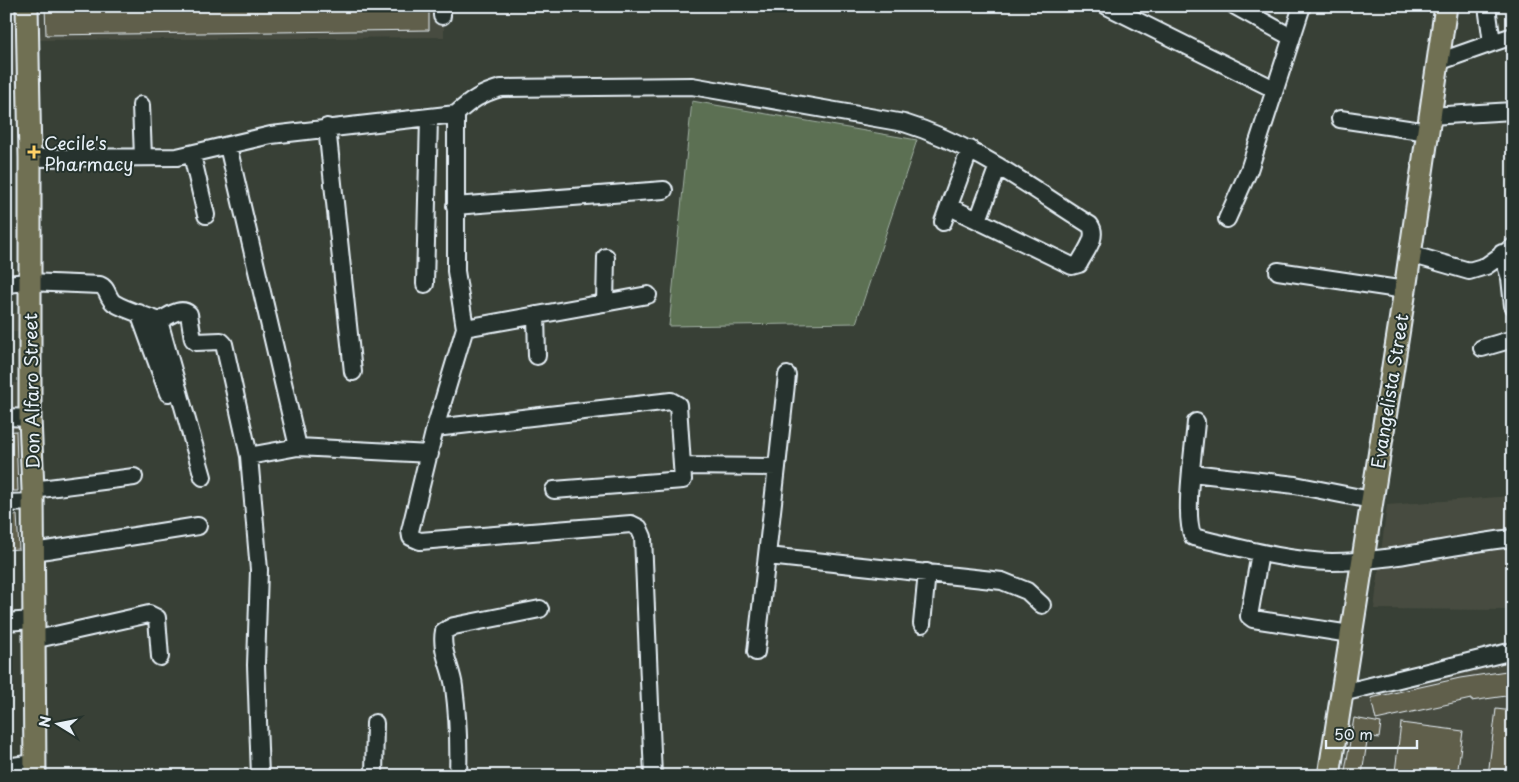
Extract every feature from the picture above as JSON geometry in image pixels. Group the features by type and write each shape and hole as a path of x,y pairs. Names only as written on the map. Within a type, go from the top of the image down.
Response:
{"main road":[{"name":"Don Alfaro Street","path":"27,6 30,158 28,282 34,552 34,770"},
{"name":"Evangelista Street","path":"1329,776 1405,290 1446,6"}],"street":[{"path":"1107,6 1274,89"},
{"path":"1235,6 1291,37"},
{"path":"1227,220 1249,170 1302,6"},
{"path":"1487,6 1492,43"},
{"path":"1438,62 1513,36"},
{"path":"30,158 192,155 271,135 456,114 471,100 501,88 692,86 904,123 931,131 970,149 1090,225 1093,229 1093,237 1078,264 1072,266 950,207"},
{"path":"141,105 143,157"},
{"path":"1340,119 1429,124 1513,111"},
{"path":"456,114 456,271 465,328 435,428 410,531 415,540 631,524 639,528 643,537 653,776"},
{"path":"425,284 429,117"},
{"path":"327,128 353,372"},
{"path":"228,146 298,447"},
{"path":"943,222 970,149"},
{"path":"192,155 206,215"},
{"path":"978,220 998,166"},
{"path":"455,206 664,190"},
{"path":"1410,254 1469,271 1486,266 1507,250"},
{"path":"1507,250 1513,306"},
{"path":"605,303 606,257"},
{"path":"1278,271 1405,290"},
{"path":"6,284 28,282 100,285 105,288 112,301 159,321 180,310 186,311 189,314 193,339 196,342 221,341 224,344 249,456 259,570 256,665 260,776"},
{"path":"465,328 648,295"},
{"path":"139,313 168,393"},
{"path":"536,315 537,356"},
{"path":"159,321 203,477"},
{"path":"1482,348 1513,339"},
{"path":"756,652 787,376"},
{"path":"435,428 671,401 678,405 684,466 684,477 680,482 554,490"},
{"path":"6,417 30,418"},
{"path":"1196,422 1190,530 1193,537 1260,553 1331,562 1362,560 1513,538"},
{"path":"249,456 298,447 430,454"},
{"path":"684,466 777,467"},
{"path":"1192,473 1295,485 1372,500"},
{"path":"6,503 134,477"},
{"path":"34,552 198,526"},
{"path":"1260,553 1249,616 1350,634"},
{"path":"768,556 1002,581 1027,591 1042,605"},
{"path":"922,624 927,572"},
{"path":"458,776 459,732 454,685 442,641 444,631 454,626 540,609"},
{"path":"6,622 33,630 149,614 156,618 160,657"},
{"path":"1342,693 1513,652"},
{"path":"374,776 375,723"},
{"path":"6,767 34,770"}],"shaded area":[{"path":"6,6 16,6 18,88 6,87"},
{"path":"31,6 444,6 444,37 32,40"},
{"path":"6,313 17,313 18,332 6,332"},
{"path":"6,383 18,383 20,458 6,459"},
{"path":"1513,496 1513,610 1374,609 1387,505"},
{"path":"1513,659 1513,776 1341,776 1351,698"}],"green space":[{"path":"692,101 917,140 856,323 669,326"}],"building":[{"path":"45,6 429,6 429,30 46,35"},
{"path":"16,431 18,491 6,491 6,432"},
{"path":"6,515 17,515 19,549 6,550"},
{"path":"1513,670 1513,695 1471,701 1471,699 1376,720 1371,698 1460,678"},
{"path":"1496,709 1513,711 1513,750 1510,776 1488,776"},
{"path":"1354,718 1381,723 1379,738 1368,736 1362,774 1345,771"},
{"path":"1401,723 1463,731 1457,776 1426,776 1395,772"}],"place":[{"name":"Cecile's Pharmacy","path":"34,152"}]}
